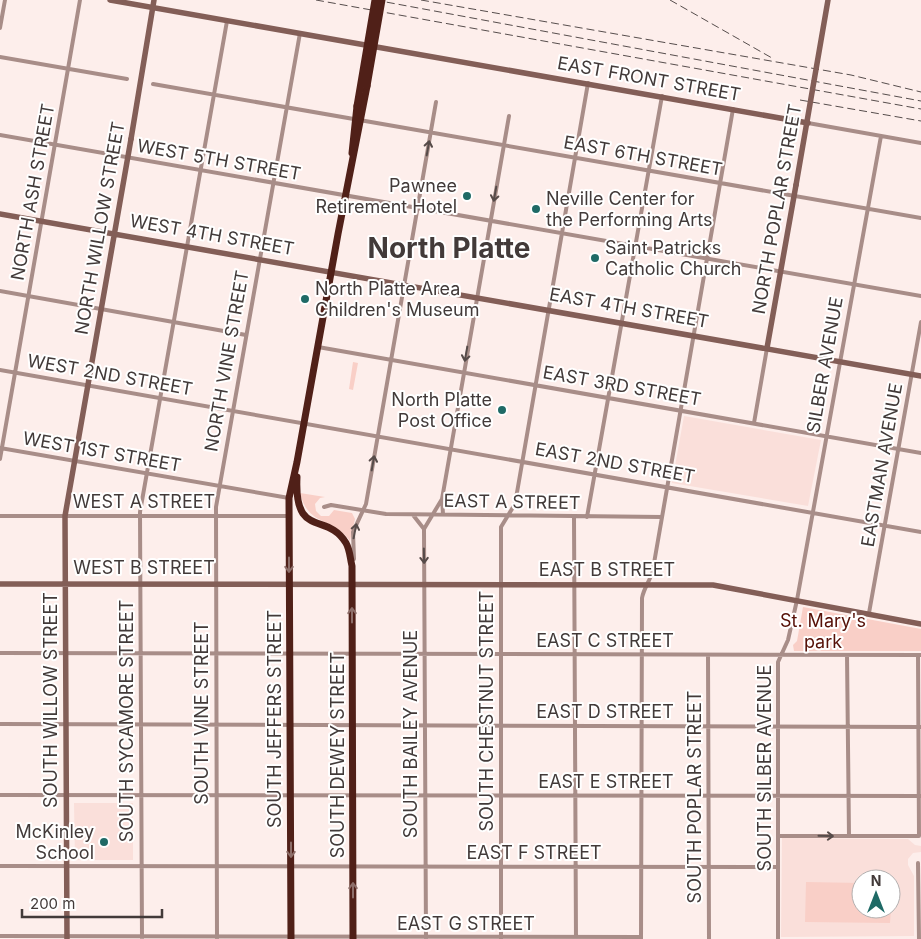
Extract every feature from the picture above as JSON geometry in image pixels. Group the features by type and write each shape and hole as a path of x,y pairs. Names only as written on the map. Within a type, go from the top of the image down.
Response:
{"highway":[{"path":"297,462 352,158 375,0"},
{"path":"360,107 382,0"},
{"name":"SOUTH JEFFERS STREET","path":"291,938 288,516 289,498 297,462"},
{"name":"SOUTH DEWEY STREET","path":"297,462 296,497 302,513 312,522 338,534 349,550 352,570 353,938"}],"main road":[{"name":"EAST FRONT STREET","path":"110,0 808,123"},
{"name":"NORTH WILLOW STREET","path":"74,461 154,0"},
{"name":"NORTH POPLAR STREET","path":"767,348 828,0"},
{"name":"WEST 4TH STREET","path":"0,214 331,271"},
{"name":"EAST 4TH STREET","path":"331,271 921,376"},
{"name":"SOUTH WILLOW STREET","path":"67,938 65,516 74,461"},
{"name":"EAST B STREET","path":"289,583 713,585 921,624"},
{"name":"WEST B STREET","path":"0,584 289,583"}],"street":[{"path":"0,28 5,0"},
{"name":"NORTH ASH STREET","path":"0,458 80,0"},
{"path":"147,38 152,8"},
{"name":"SOUTH SYCAMORE STREET","path":"142,938 140,516 227,21"},
{"name":"NORTH VINE STREET","path":"219,486 285,107 300,33"},
{"path":"0,57 127,79"},
{"name":"SOUTH CHESTNUT STREET","path":"501,938 500,528 515,504 588,83"},
{"name":"EAST 6TH STREET","path":"153,84 921,218"},
{"path":"587,517 662,96"},
{"name":"SOUTH DEWEY STREET","path":"352,570 353,532 366,504 436,102"},
{"path":"641,938 642,598 643,590 652,575 722,183 733,109"},
{"path":"443,514 442,499 450,449 509,116"},
{"name":"EAST FRONT STREET","path":"808,123 921,142"},
{"name":"WEST 5TH STREET","path":"0,135 921,296"},
{"name":"SILBER AVENUE","path":"797,600 866,209 881,136"},
{"path":"0,291 246,335"},
{"name":"EASTMAN AVENUE","path":"869,613 921,322"},
{"name":"EAST 3RD STREET","path":"318,347 921,453"},
{"name":"NORTH POPLAR STREET","path":"754,423 767,348"},
{"name":"WEST 2ND STREET","path":"0,370 304,424"},
{"name":"EAST 2ND STREET","path":"304,424 668,486 921,532"},
{"name":"WEST 1ST STREET","path":"1,448 289,498"},
{"name":"SOUTH VINE STREET","path":"217,938 215,516 219,486"},
{"name":"SOUTH BAILEY AVENUE","path":"426,938 424,529 442,499"},
{"name":"EAST A STREET","path":"324,507 331,505 362,510 431,515 662,517"},
{"path":"413,514 424,529"},
{"name":"WEST A STREET","path":"0,516 288,516"},
{"path":"574,517 576,938"},
{"name":"SOUTH SILBER AVENUE","path":"778,939 779,655 788,640 797,600"},
{"name":"EAST C STREET","path":"0,653 919,655"},
{"name":"SOUTH POPLAR STREET","path":"708,655 710,939"},
{"path":"847,655 849,836"},
{"path":"778,836 919,836 919,655"},
{"name":"EAST D STREET","path":"0,724 920,727"},
{"name":"EAST E STREET","path":"0,795 426,797 920,796"},
{"path":"918,863 920,939"},
{"name":"EAST F STREET","path":"0,866 353,868 778,866"},
{"name":"EAST G STREET","path":"0,936 67,938 641,938"}],"shaded area":[{"path":"684,416 821,440 808,506 672,483"},
{"name":"McKinley School","path":"74,803 133,803 133,860 75,860"},
{"path":"782,838 908,839 915,845 921,846 921,852 913,853 908,859 908,865 914,876 914,936 781,937"}],"green space":[{"path":"353,362 358,363 353,390 349,389"},
{"path":"300,493 325,497 320,498 315,504 316,511 321,516 329,516 334,510 352,513 355,519 350,541 335,527 309,512"},
{"name":"St. Mary's park","path":"803,607 921,629 921,651 794,651 793,645 797,641"},
{"path":"806,882 851,883 851,919 890,919 890,923 805,922"}],"railway":[{"path":"316,0 921,109"},
{"path":"375,0 921,101"},
{"path":"421,0 851,75 921,92"},
{"path":"670,0 772,58"},
{"path":"800,100 921,121"}],"place":[{"name":"Pawnee Retirement Hotel","path":"467,196"},
{"name":"Neville Center for the Performing Arts","path":"536,209"},
{"name":"Saint Patricks Catholic Church","path":"595,258"},
{"name":"North Platte Area Children's Museum","path":"305,299"},
{"name":"North Platte Post Office","path":"502,410"},
{"name":"McKinley School","path":"104,842"}],"district":[{"name":"North Platte","path":"449,248"}]}
